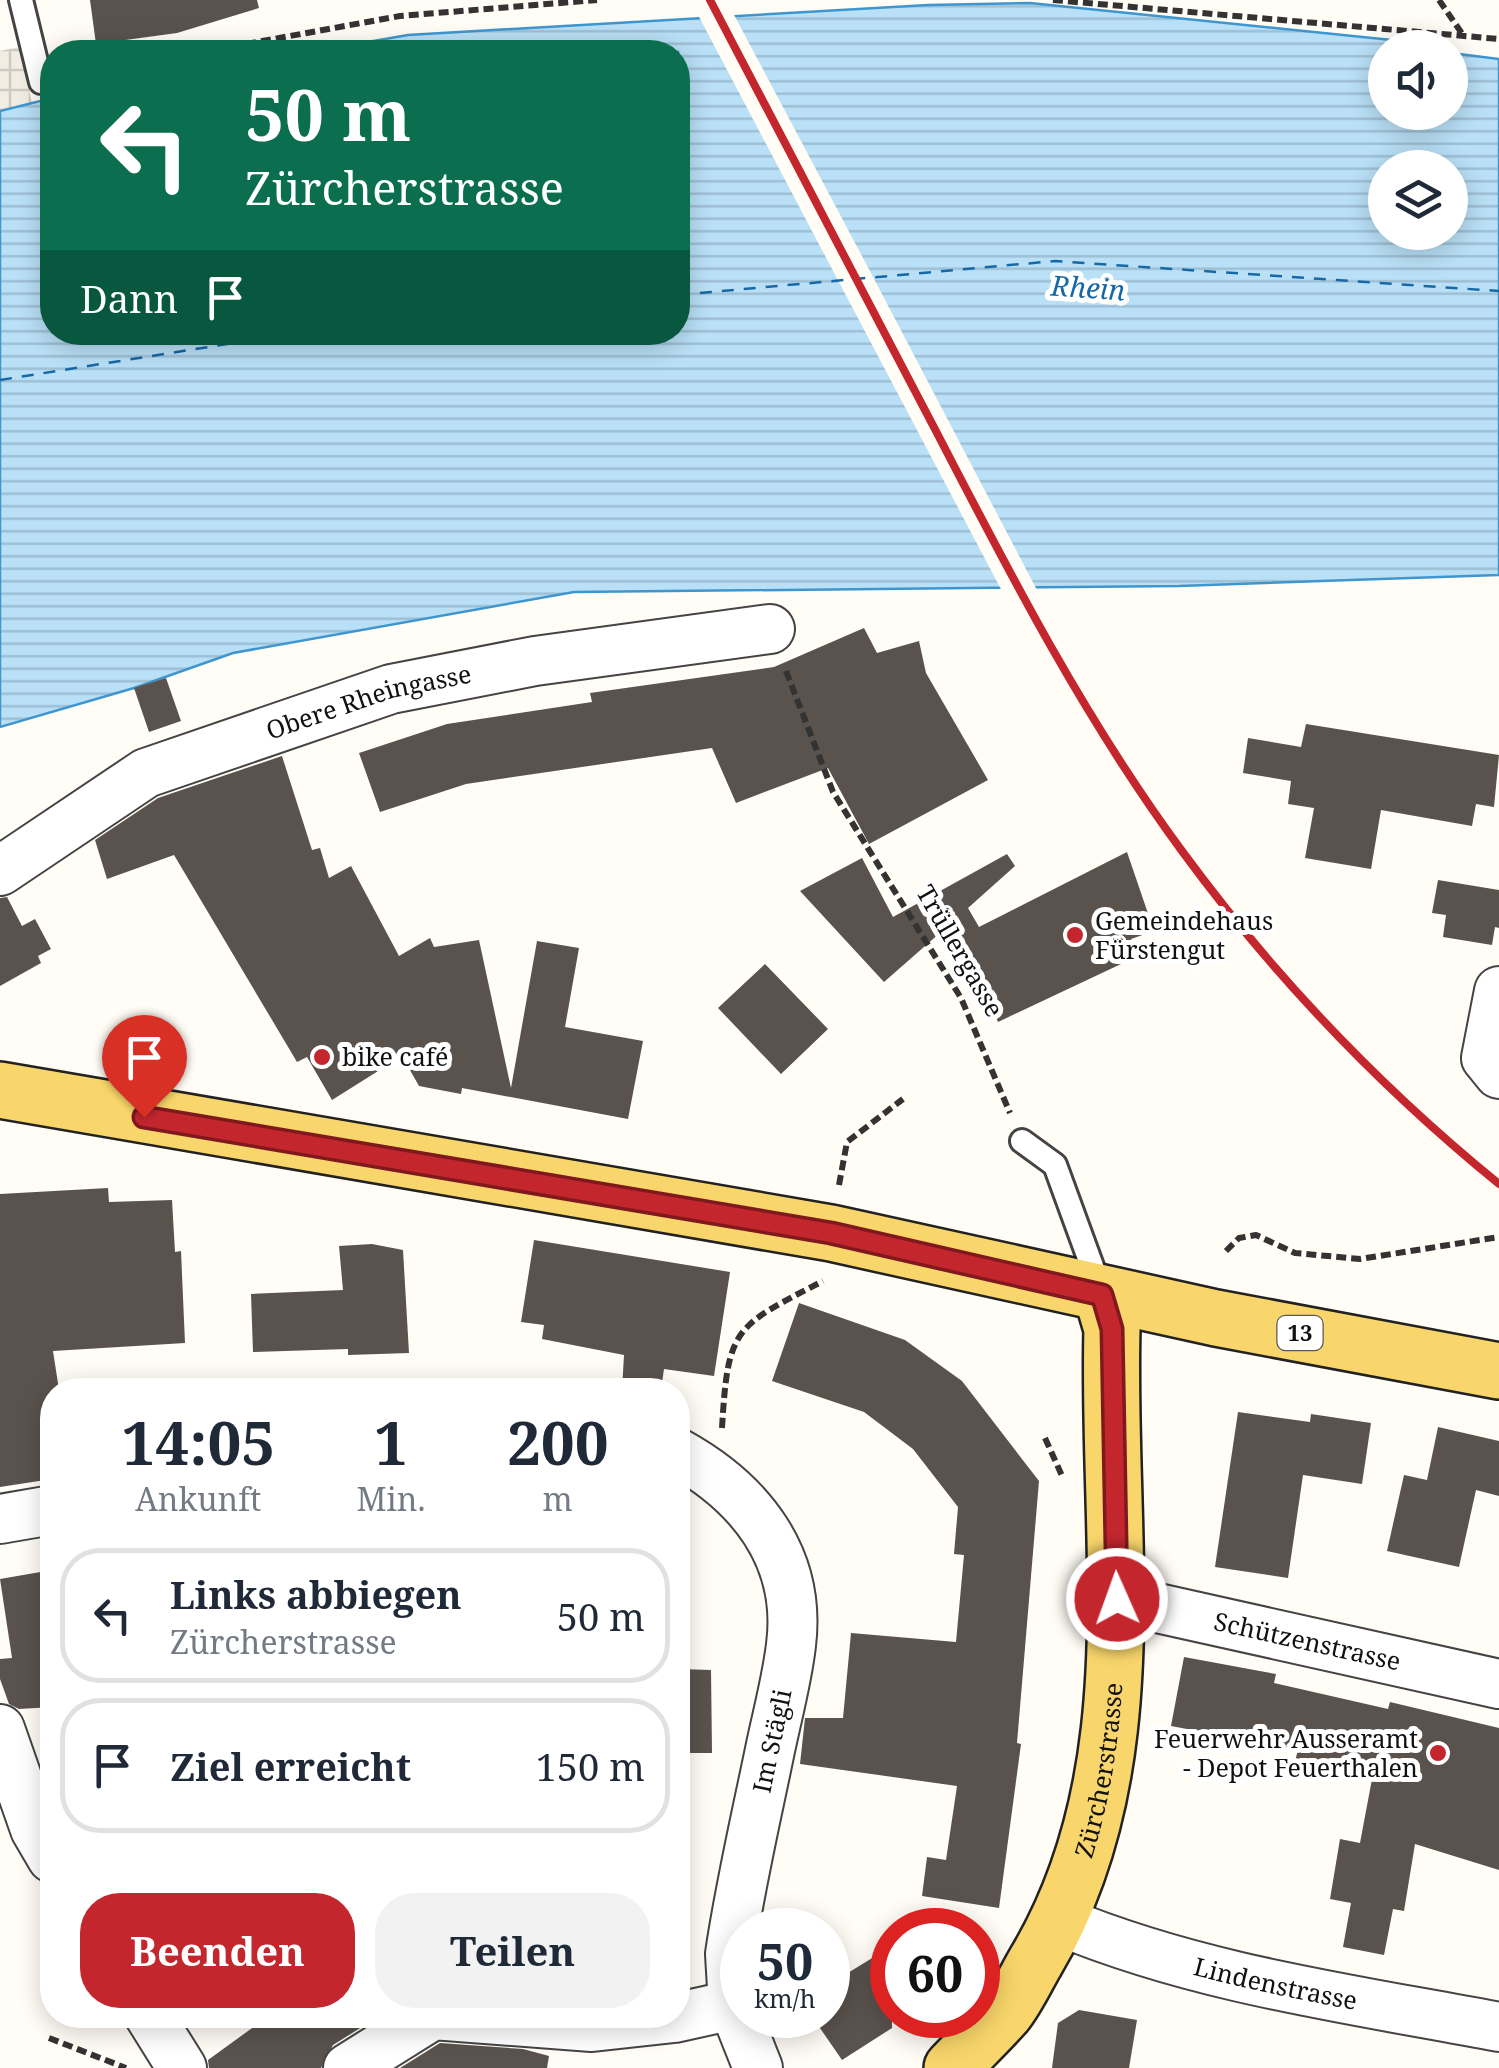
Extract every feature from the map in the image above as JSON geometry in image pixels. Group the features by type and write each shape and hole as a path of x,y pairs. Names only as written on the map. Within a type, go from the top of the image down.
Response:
{"main road":[{"name":"13","path":"0,1090 831,1233 1102,1295 1499,1371"},
{"name":"Zürcherstrasse","path":"952,2068 1007,2011 1060,1922 1086,1858 1104,1788 1117,1599 1112,1329 1102,1295"}],"street":[{"name":"Obere Rheingasse","path":"0,871 146,774 391,689 535,661 770,629"},
{"path":"1499,990 1486,1058 1499,1074"},
{"name":"Im Stägli","path":"690,1460 719,1476 752,1509 775,1548 788,1588 792,1642 738,1908"},
{"path":"0,1518 40,1512"},
{"name":"Schützenstrasse","path":"1117,1599 1499,1684"},
{"path":"0,1729 40,1838"},
{"name":"Lindenstrasse","path":"1060,1922 1123,1947 1229,1975 1499,2027"},
{"path":"690,2014 720,2008"},
{"path":"158,2028 182,2068"},
{"path":"348,2068 412,2028"},
{"name":"Im Stägli","path":"746,2038 758,2068"}],"lane":[{"path":"22,0 40,78"},
{"path":"1022,1141 1054,1165 1102,1295"}],"path":[{"path":"268,40 400,16 598,0"},
{"path":"1053,0 1415,30"},
{"path":"1439,0 1460,30"},
{"path":"1468,35 1499,39"},
{"name":"Trüllergasse","path":"770,629 832,792 961,998 1022,1141"},
{"path":"840,1178 847,1142 903,1099"},
{"path":"1226,1250 1239,1238 1256,1236 1295,1254 1360,1260 1468,1238 1499,1237"},
{"path":"719,1476 726,1362 739,1332 824,1280"},
{"path":"49,2038 126,2068"}],"shaded area":[{"path":"19,47 32,103 0,111 0,51"}],"water":[{"name":"Rhein","path":"1030,3 1368,38 1368,130 1468,130 1468,55 1499,59 1499,575 1179,586 574,592 233,653 134,688 0,727 0,111 40,101 40,345 690,345 690,40 379,40 408,35 928,5"}],"pier":[{"path":"732,11 1038,592 1003,593 697,13"}],"building":[{"path":"90,0 257,0 259,8 177,33 95,40"},
{"path":"864,628 877,653 919,641 926,673 988,780 869,844 828,768 736,803 712,748 466,784 380,812 359,753 447,724 592,702 590,693 774,667"},
{"path":"166,678 181,721 149,732 134,688"},
{"path":"1306,724 1499,755 1494,807 1476,804 1472,826 1381,810 1371,869 1305,858 1314,808 1288,804 1291,781 1243,773 1248,738 1301,747"},
{"path":"282,756 312,850 320,848 329,878 351,866 399,956 430,938 434,947 479,940 511,1088 537,941 579,948 565,1027 643,1041 628,1119 462,1088 461,1094 419,1086 402,1056 332,1100 307,1057 297,1062 174,855 107,879 95,840 158,798"},
{"path":"1127,852 1154,931 1131,939 1138,956 998,1022 966,950 954,956 941,932 884,982 800,891 862,858 893,917 1007,854 1015,866 968,908 979,927"},
{"path":"1438,880 1499,890 1499,928 1495,927 1492,945 1443,937 1446,915 1432,913"},
{"path":"7,897 22,926 35,919 51,949 38,956 41,963 0,986 0,898"},
{"path":"765,964 828,1029 781,1074 718,1008"},
{"path":"108,1188 109,1202 172,1200 175,1252 181,1251 185,1343 53,1351 57,1378 40,1378 40,1481 0,1487 0,1194"},
{"path":"534,1240 730,1272 714,1376 664,1369 663,1378 623,1378 624,1355 542,1339 544,1325 521,1322"},
{"path":"372,1244 403,1250 409,1353 348,1355 348,1349 253,1352 251,1294 343,1290 339,1246"},
{"path":"799,1303 905,1340 962,1381 1039,1481 1017,1743 1021,1744 999,1908 922,1896 927,1857 946,1860 957,1786 800,1764 805,1718 843,1718 851,1633 956,1642 964,1555 954,1554 958,1507 913,1449 864,1412 772,1381"},
{"path":"1238,1412 1310,1422 1311,1414 1371,1423 1362,1484 1303,1475 1288,1578 1215,1567"},
{"path":"1438,1427 1499,1441 1499,1496 1476,1490 1459,1567 1387,1551 1404,1475 1427,1480"},
{"path":"40,1572 40,1708 19,1709 9,1704 0,1679 0,1659 12,1658 0,1579"},
{"path":"1184,1657 1276,1674 1274,1683 1388,1709 1390,1702 1499,1728 1499,1870 1415,1844 1404,1911 1393,1909 1384,1955 1343,1947 1351,1903 1330,1899 1340,1839 1360,1843 1372,1779 1295,1761 1298,1750 1171,1726"},
{"path":"690,1669 711,1670 712,1753 690,1753"},
{"path":"870,1959 870,2038 876,2038 842,2060 827,2038 850,2038 850,1972"},
{"path":"1079,2010 1137,2020 1129,2068 1052,2068 1058,2023"},
{"path":"252,2028 360,2028 333,2045 321,2068 209,2068 208,2060"},
{"path":"440,2043 523,2049 549,2056 547,2068 400,2068"}],"ferry route":[{"path":"690,294 1055,261 1499,291"},
{"path":"0,380 221,345"}],"railway":[{"path":"710,0 1022,595 1147,802 1253,942 1330,1028 1412,1108 1499,1184"}],"place":[{"name":"Gemeindehaus Fürstengut","path":"1075,935"},
{"name":"bike café","path":"322,1057"},
{"name":"Feuerwehr Ausseramt - Depot Feuerthalen","path":"1438,1753"}],"route":[{"path":"144,1117 831,1233 1102,1295 1112,1329 1110,1400 1117,1599"}]}
